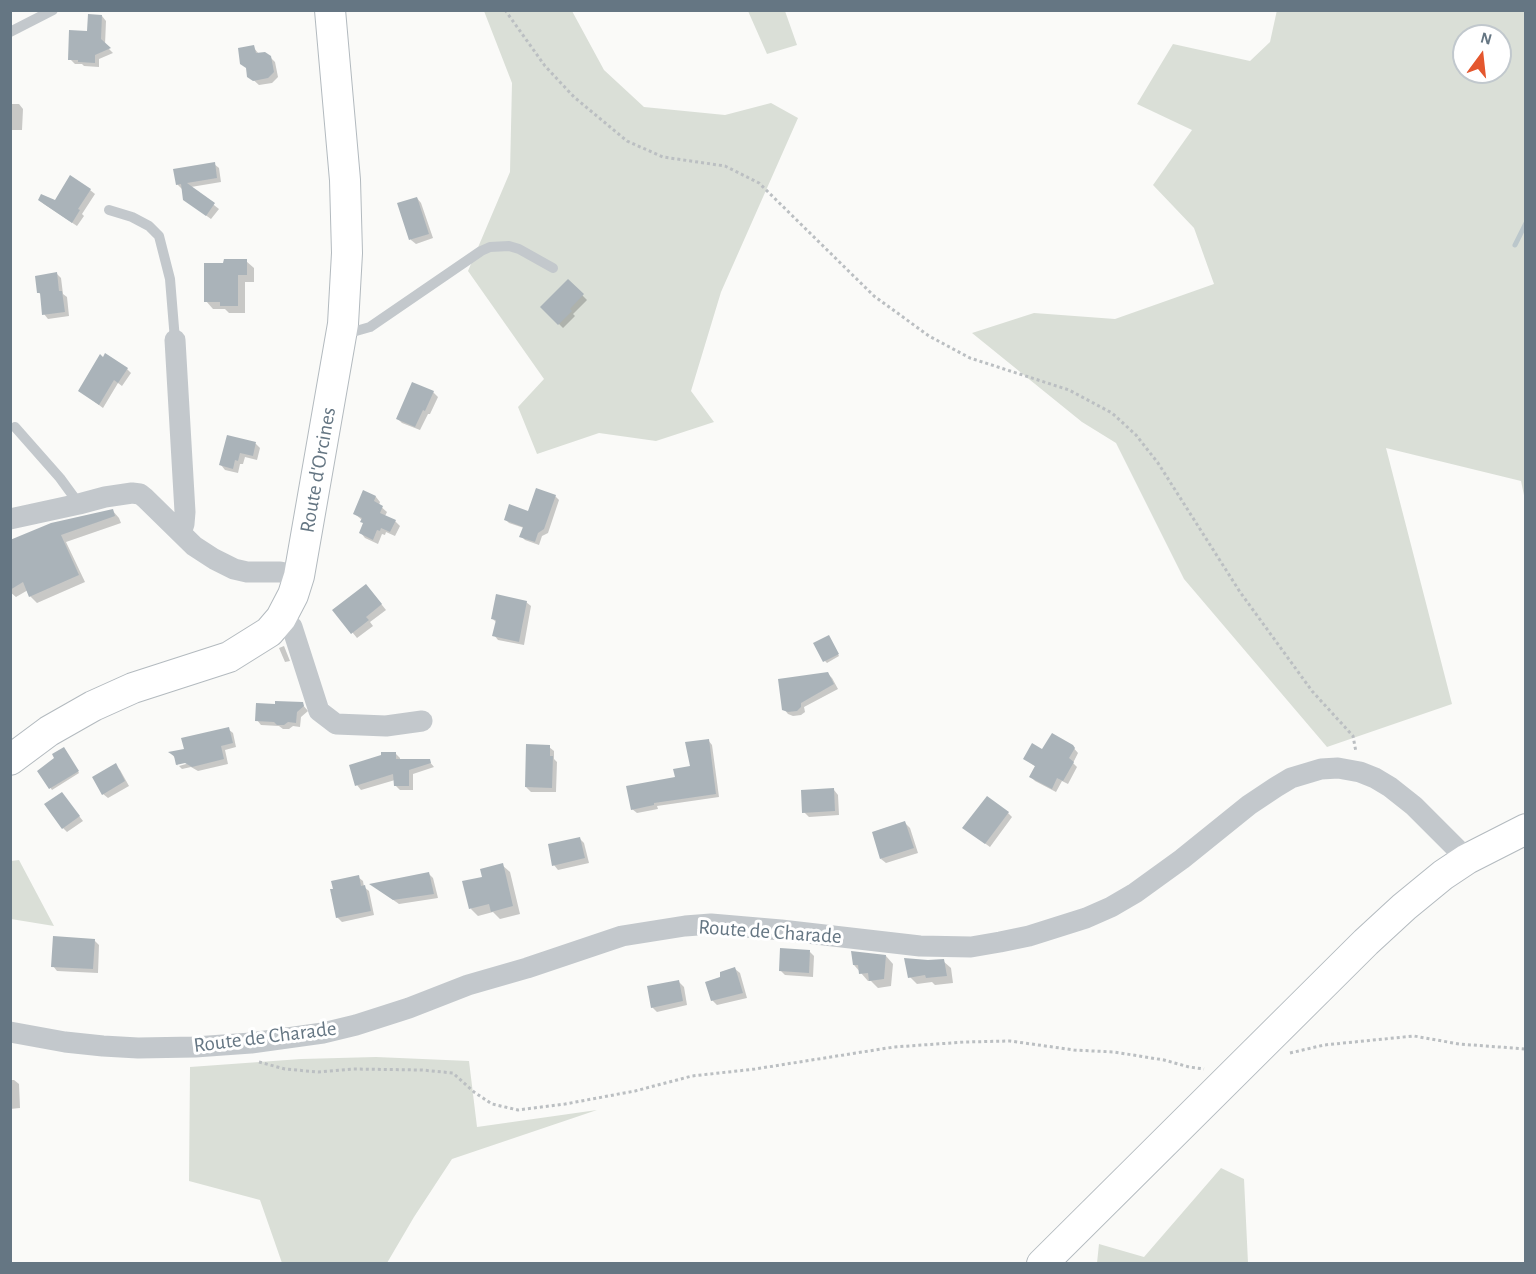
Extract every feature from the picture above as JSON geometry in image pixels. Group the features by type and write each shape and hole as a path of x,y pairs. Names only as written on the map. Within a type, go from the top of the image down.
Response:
{"main road":[{"name":"Route d'Orcines","path":"10,760 49,731 93,706 133,688 229,657 269,632 282,618 294,595 342,330 347,253 345,180 330,10"},
{"path":"1042,1263 1381,928 1443,874 1526,829"}],"street":[{"path":"175,340 185,512 181,533"},
{"path":"10,519 105,496 140,494 194,546 214,559 234,569 247,572 280,572 299,576"},
{"path":"282,618 292,627 319,711 336,724 386,726 422,721"},
{"name":"Route de Charade","path":"10,1032 75,1043 138,1048 195,1047 323,1033 409,1008 468,985 622,936 684,926 711,924 920,946 971,947 1000,942 1086,918 1111,907 1135,893 1182,859 1249,805 1291,778 1321,769 1338,768 1360,772 1390,787 1414,806 1467,859"}],"lane":[{"path":"10,32 52,10"},
{"path":"109,210 132,217 148,226 159,236 170,279 175,340"},
{"path":"342,330 357,331 370,327 490,247 509,246 519,249 553,268"},
{"path":"15,427 60,478 79,504"}],"path":[{"path":"505,10 552,74 574,97 627,141 663,157 726,166 759,183 874,296 929,336 970,358 1069,390 1112,413 1136,435 1158,463 1240,592 1312,691 1353,736 1360,772"},
{"path":"1247,1061 1280,1056 1324,1045 1414,1036 1459,1044 1526,1049"},
{"path":"258,1062 285,1069 318,1072 353,1069 453,1073 474,1092 492,1104 518,1110 635,1091 692,1076 755,1069 894,1047 965,1042 1010,1041 1074,1050 1114,1052 1207,1069"}],"shaded area":[{"path":"1277,10 1525,11 1525,500 1521,481 1386,448 1452,704 1327,747 1184,579 1116,443 1082,422 972,333 1034,313 1115,319 1214,284 1194,228 1153,185 1192,130 1137,104 1173,44 1250,61 1270,42"},
{"path":"484,11 572,11 604,70 644,107 725,115 771,103 798,118 721,292 691,391 714,422 656,441 599,433 537,454 518,407 544,379 468,271 510,172 512,83"},
{"path":"748,11 785,11 797,45 767,54"},
{"path":"19,860 54,926 11,919 11,861"},
{"path":"376,1057 469,1061 477,1127 597,1110 452,1159 387,1263 282,1263 260,1200 189,1181 190,1067 301,1059"},
{"path":"1221,1168 1244,1179 1248,1263 1097,1263 1099,1244 1144,1257"}],"building":[{"path":"88,14 102,15 101,39 111,48 95,55 95,63 68,60 69,30 87,31"},
{"path":"254,45 256,53 265,52 271,56 274,72 268,78 253,81 247,77 246,68 240,64 238,48"},
{"path":"215,162 217,178 187,183 215,203 206,216 183,200 181,184 176,185 173,169"},
{"path":"70,175 91,189 72,223 38,200 41,194 55,200"},
{"path":"417,197 429,234 409,240 397,203"},
{"path":"224,259 247,259 247,275 238,275 238,306 220,306 220,302 204,302 204,263 223,263"},
{"path":"57,272 65,312 42,315 40,293 37,293 35,276"},
{"path":"568,279 584,294 558,325 540,307"},
{"path":"105,353 128,368 118,383 114,380 99,405 78,391 100,354 103,357"},
{"path":"412,382 434,391 415,427 396,419"},
{"path":"227,435 256,442 253,456 240,453 233,469 219,465"},
{"path":"536,488 556,495 544,529 538,533 535,542 519,537 523,527 504,520 509,504 528,511"},
{"path":"363,490 376,496 374,501 383,506 380,513 396,520 390,532 381,528 380,531 377,530 373,540 359,533 363,523 360,522 362,518 353,514"},
{"path":"113,509 115,516 61,535 79,575 29,597 23,582 10,590 10,540 51,523"},
{"path":"366,584 382,604 366,617 369,620 351,634 332,610"},
{"path":"496,594 527,601 519,642 492,636 496,620 491,619"},
{"path":"829,635 839,654 823,662 813,643"},
{"path":"828,672 834,684 801,703 797,711 782,710 778,679"},
{"path":"275,701 303,702 304,706 297,712 296,723 288,722 284,725 277,725 274,722 255,721 256,703 275,704"},
{"path":"229,727 233,743 221,746 224,759 192,767 185,763 176,765 174,756 168,752 184,749 181,738"},
{"path":"1052,733 1075,748 1069,758 1074,762 1063,781 1057,778 1052,789 1029,777 1035,766 1023,759 1032,743 1042,749"},
{"path":"709,739 716,794 654,803 654,805 631,810 626,786 675,777 673,769 690,766 685,742"},
{"path":"526,744 550,745 550,756 553,756 552,788 525,787"},
{"path":"64,747 79,771 49,789 37,771 54,758 52,754"},
{"path":"381,752 396,752 396,759 430,759 431,763 409,770 409,786 394,786 393,774 355,786 349,765 381,755"},
{"path":"116,763 125,781 102,795 92,777"},
{"path":"834,788 835,811 802,813 801,790"},
{"path":"62,792 80,816 62,829 44,804"},
{"path":"987,796 1009,812 985,844 962,828"},
{"path":"905,821 914,848 880,859 872,832"},
{"path":"580,837 585,858 552,866 548,844"},
{"path":"503,863 513,906 491,912 489,904 469,909 462,881 482,877 480,869"},
{"path":"429,872 434,894 393,900 369,884"},
{"path":"359,875 361,886 365,885 371,911 336,918 330,889 333,889 331,881"},
{"path":"53,936 95,939 93,969 51,967"},
{"path":"780,948 810,950 809,973 779,971"},
{"path":"851,951 886,955 884,979 869,981 868,973 859,974 858,965 853,965"},
{"path":"904,958 944,959 947,976 926,978 925,975 908,978"},
{"path":"735,967 743,993 711,1001 705,982 720,977 720,972"},
{"path":"679,980 683,1001 651,1008 647,986"}],"waterway":[{"path":"1515,245 1526,223"}]}
